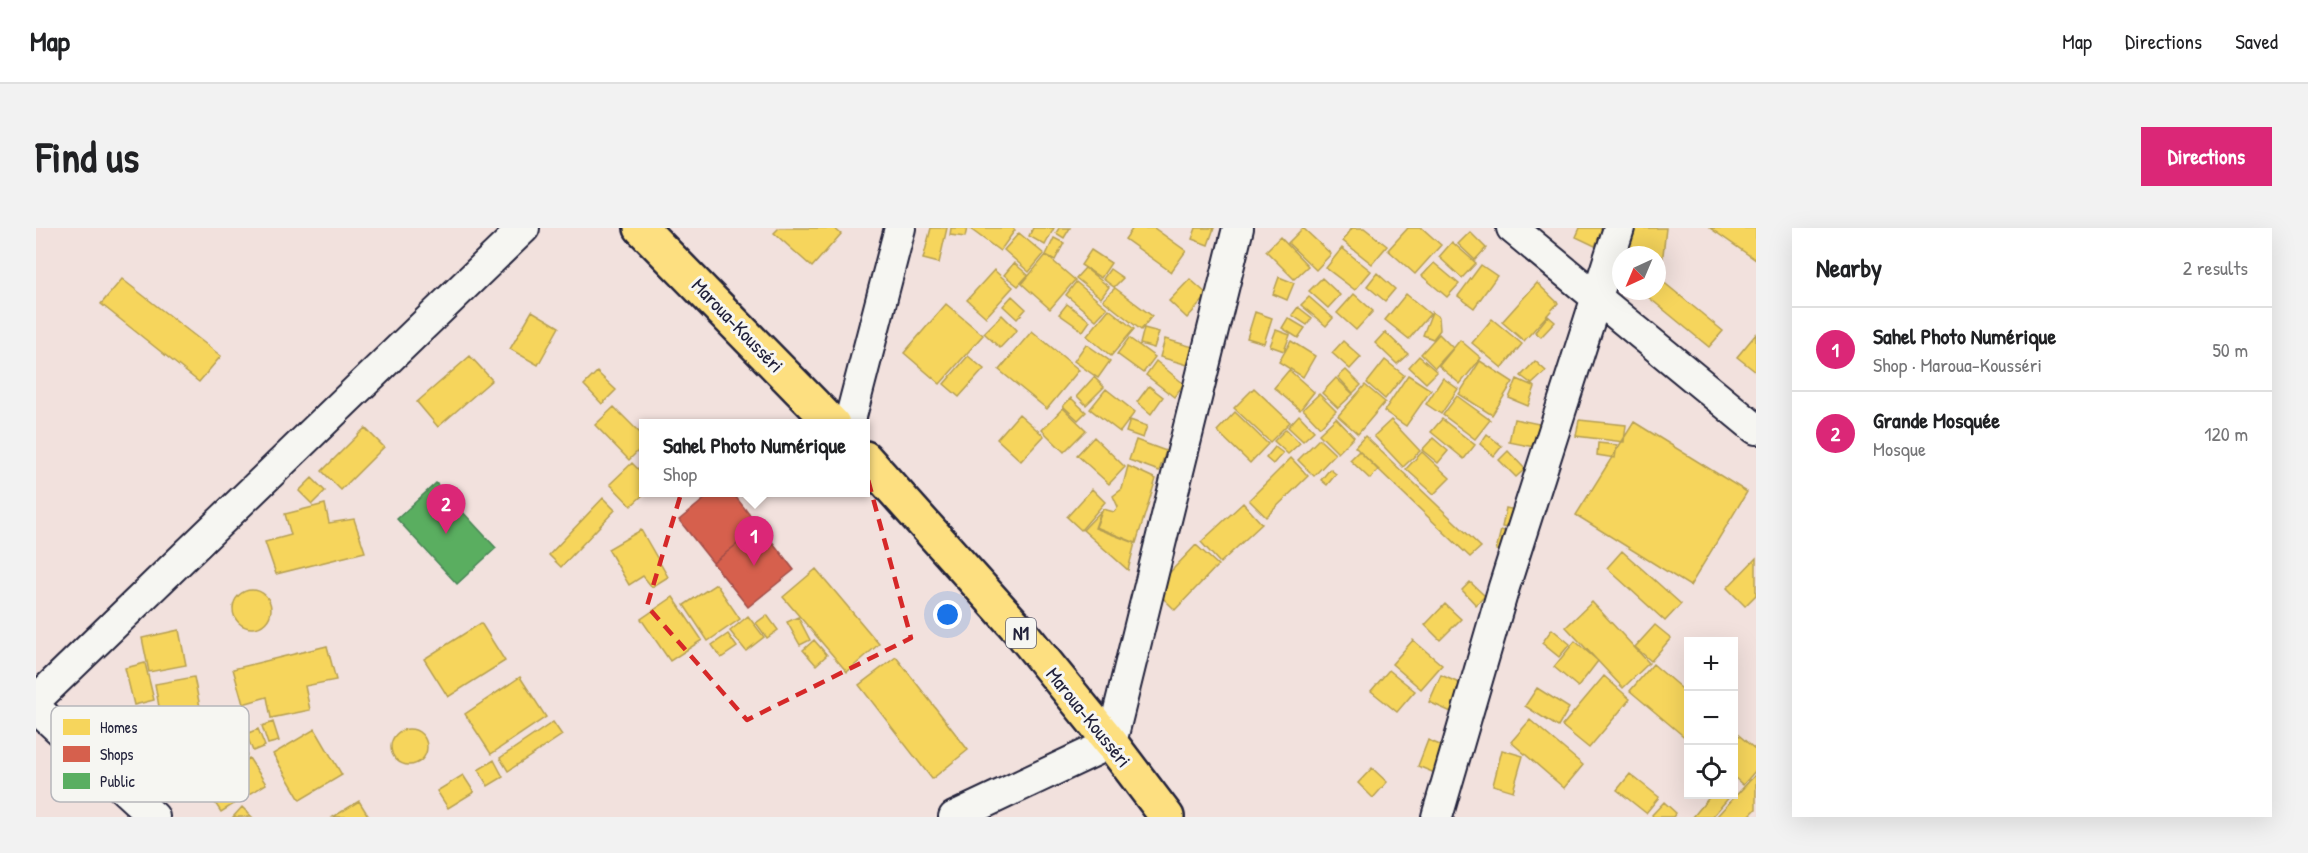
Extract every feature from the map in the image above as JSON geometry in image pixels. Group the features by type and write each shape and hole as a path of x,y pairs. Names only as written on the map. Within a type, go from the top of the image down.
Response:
{"highway":[{"name":"Maroua-Kousséri","path":"641,228 829,419"},
{"name":"Maroua-Kousséri","path":"870,464 1020,631 1111,743 1167,817"}],"street":[{"path":"36,700 524,228"},
{"path":"850,419 900,228"},
{"path":"954,817 1111,743 1238,228"},
{"path":"1512,228 1756,429"},
{"path":"1437,817 1504,587 1619,228"},
{"path":"36,708 51,722"},
{"path":"138,802 154,817"}],"highlighted area":[{"path":"693,454 867,476 911,638 747,720 647,606"}],"building: Homes":[{"path":"779,228 834,228 841,234 812,267 774,233"},
{"path":"931,228 947,228 939,263 923,259"},
{"path":"951,228 967,228 965,237 950,235"},
{"path":"969,228 1013,228 1015,230 1000,251"},
{"path":"1033,228 1054,228 1045,245 1029,236"},
{"path":"1059,228 1070,228 1064,238 1056,233"},
{"path":"1133,228 1154,228 1186,251 1171,272 1125,239"},
{"path":"1196,228 1214,228 1208,245 1192,239"},
{"path":"1303,228 1331,254 1316,270 1288,243"},
{"path":"1352,228 1364,228 1387,246 1372,264 1343,241"},
{"path":"1408,228 1422,228 1441,245 1415,274 1388,250"},
{"path":"1580,228 1603,228 1595,246 1576,237"},
{"path":"1629,228 1666,228 1664,246 1627,246"},
{"path":"1710,228 1756,228 1756,260"},
{"path":"1470,232 1486,248 1475,260 1458,244"},
{"path":"1019,233 1044,254 1029,272 1004,250"},
{"path":"1280,237 1308,266 1294,279 1266,251"},
{"path":"1054,238 1064,243 1055,260 1046,255"},
{"path":"1452,242 1476,263 1462,278 1439,257"},
{"path":"1342,248 1371,271 1355,290 1326,268"},
{"path":"1091,250 1111,263 1101,278 1081,265"},
{"path":"1046,255 1075,280 1050,309 1022,284"},
{"path":"1014,263 1028,275 1018,286 1004,275"},
{"path":"1434,263 1459,284 1447,297 1422,276"},
{"path":"1481,265 1497,276 1474,308 1458,296"},
{"path":"1085,268 1109,287 1101,298 1076,278"},
{"path":"1110,269 1123,278 1114,287 1103,279"},
{"path":"994,270 1013,287 986,317 967,300"},
{"path":"1377,273 1395,289 1385,301 1367,286"},
{"path":"1279,277 1294,283 1287,300 1273,294"},
{"path":"1322,278 1340,295 1328,308 1309,291"},
{"path":"122,279 221,356 199,382 101,304"},
{"path":"1190,279 1208,295 1187,318 1169,301"},
{"path":"1076,282 1107,308 1096,320 1066,295"},
{"path":"1537,283 1558,303 1524,341 1502,322"},
{"path":"1666,284 1723,331 1709,347 1652,300 1666,300"},
{"path":"1115,288 1152,316 1141,330 1103,300"},
{"path":"1354,294 1373,311 1356,330 1337,313"},
{"path":"1406,294 1430,314 1409,339 1385,320"},
{"path":"1012,296 1026,309 1017,319 1003,306"},
{"path":"1309,297 1333,318 1326,326 1301,305"},
{"path":"946,304 983,335 940,384 904,353"},
{"path":"1067,304 1090,321 1083,331 1059,314"},
{"path":"1298,307 1312,318 1307,325 1292,315"},
{"path":"1109,309 1134,329 1111,356 1087,336"},
{"path":"532,311 559,327 538,365 510,349"},
{"path":"1255,312 1272,318 1264,343 1247,338"},
{"path":"1432,312 1439,317 1440,330 1433,339 1423,335"},
{"path":"1002,315 1017,330 1000,348 984,333"},
{"path":"1548,316 1555,322 1541,337 1535,332"},
{"path":"1288,318 1305,328 1298,338 1282,328"},
{"path":"1492,319 1522,344 1502,368 1472,343"},
{"path":"1144,328 1159,332 1154,348 1140,344"},
{"path":"1276,330 1290,335 1284,351 1270,346"},
{"path":"1032,331 1079,370 1047,409 999,370"},
{"path":"1385,332 1408,354 1397,364 1375,343"},
{"path":"1439,334 1453,348 1435,368 1421,354"},
{"path":"1756,334 1756,372 1737,357"},
{"path":"1129,338 1155,357 1143,373 1117,354"},
{"path":"1165,339 1193,347 1188,365 1160,357"},
{"path":"1460,340 1481,358 1460,384 1439,366"},
{"path":"1291,341 1315,356 1303,377 1279,362"},
{"path":"1343,341 1361,357 1350,369 1332,353"},
{"path":"1086,344 1110,361 1098,378 1074,361"},
{"path":"470,356 492,380 438,427 417,402"},
{"path":"968,356 984,369 959,397 944,384"},
{"path":"1419,356 1437,372 1426,383 1409,367"},
{"path":"1385,360 1404,375 1385,399 1367,383"},
{"path":"1156,361 1184,384 1174,397 1146,375"},
{"path":"1480,361 1513,382 1492,415 1459,394"},
{"path":"1535,361 1546,371 1532,384 1521,376"},
{"path":"1289,370 1314,392 1300,410 1274,388"},
{"path":"1346,370 1361,385 1353,393 1338,377"},
{"path":"597,372 616,390 602,404 584,385"},
{"path":"1408,375 1431,390 1406,426 1384,411"},
{"path":"1094,377 1104,387 1086,405 1077,396"},
{"path":"1336,378 1353,394 1338,408 1322,393"},
{"path":"1443,378 1458,389 1441,414 1426,404"},
{"path":"1517,379 1535,387 1528,406 1509,398"},
{"path":"1365,385 1385,402 1358,434 1338,416"},
{"path":"1149,386 1163,397 1151,414 1137,402"},
{"path":"1254,388 1290,422 1270,442 1234,408"},
{"path":"1106,389 1135,412 1120,432 1090,409"},
{"path":"1319,394 1336,411 1320,427 1303,409"},
{"path":"1457,396 1490,420 1475,439 1443,415"},
{"path":"1071,398 1086,412 1078,420 1063,406"},
{"path":"614,407 639,432 639,450 629,460 595,425"},
{"path":"1063,408 1086,430 1064,452 1042,430"},
{"path":"1235,412 1268,444 1250,463 1217,431"},
{"path":"1019,414 1044,436 1021,461 997,439"},
{"path":"1299,415 1314,431 1303,441 1288,427"},
{"path":"1336,418 1354,437 1338,453 1319,434"},
{"path":"1442,419 1475,445 1464,459 1431,432"},
{"path":"1514,419 1544,425 1539,448 1509,442"},
{"path":"1130,420 1147,426 1143,438 1126,432"},
{"path":"1391,420 1420,451 1403,467 1374,436"},
{"path":"1579,420 1626,425 1624,442 1576,436"},
{"path":"1634,422 1747,492 1690,586 1576,515"},
{"path":"365,428 384,447 341,490 322,471"},
{"path":"1286,429 1300,443 1288,454 1274,441"},
{"path":"1487,434 1502,446 1494,456 1480,444"},
{"path":"1365,436 1481,547 1470,557 1355,447"},
{"path":"1094,437 1125,467 1109,484 1077,455"},
{"path":"1433,438 1448,451 1438,463 1422,450"},
{"path":"1319,439 1335,454 1314,476 1298,460"},
{"path":"1136,440 1166,451 1159,471 1129,460"},
{"path":"1598,443 1617,445 1615,458 1597,455"},
{"path":"1275,447 1283,453 1273,464 1266,458"},
{"path":"1359,451 1378,470 1370,479 1350,460"},
{"path":"1508,451 1525,469 1516,477 1499,460"},
{"path":"1422,452 1450,478 1434,494 1406,469"},
{"path":"1291,458 1308,476 1266,517 1249,500"},
{"path":"632,463 639,470 641,497 631,506 610,484"},
{"path":"1128,466 1156,479 1136,543 1096,527 1103,509 1114,512 1118,507 1113,496 1122,489"},
{"path":"1330,469 1336,474 1327,485 1321,480"},
{"path":"312,478 325,491 312,504 299,491"},
{"path":"1092,489 1105,502 1081,530 1067,517"},
{"path":"603,498 615,510 561,567 549,555"},
{"path":"1243,503 1262,524 1220,563 1201,542"},
{"path":"325,504 329,523 354,519 365,552 276,574 265,542 291,535 285,514"},
{"path":"1506,508 1520,511 1516,530 1502,527"},
{"path":"1101,511 1095,528 1135,543 1128,570 1083,530"},
{"path":"641,530 668,577 652,587 643,576 629,585 608,549"},
{"path":"1501,530 1514,534 1509,553 1496,550"},
{"path":"1196,545 1218,565 1175,610 1154,589"},
{"path":"1622,551 1681,604 1665,621 1607,568"},
{"path":"1756,558 1756,595 1745,606 1727,588"},
{"path":"816,569 879,644 847,672 783,597"},
{"path":"1470,582 1485,596 1476,605 1462,590"},
{"path":"716,584 740,619 708,641 684,605"},
{"path":"252,590 259,591 265,596 270,602 270,616 265,622 259,627 252,628 245,627 239,622 234,616 233,609 234,602 239,596 245,591"},
{"path":"673,597 702,640 670,661 641,619"},
{"path":"1592,602 1649,663 1623,688 1566,627"},
{"path":"1445,604 1461,619 1440,640 1425,625"},
{"path":"767,615 778,630 767,638 756,623"},
{"path":"748,616 764,637 746,651 730,631"},
{"path":"798,617 810,640 800,645 787,622"},
{"path":"481,623 505,661 448,697 424,659"},
{"path":"1655,625 1671,638 1651,661 1635,647"},
{"path":"1552,629 1570,644 1559,657 1542,643"},
{"path":"179,630 186,665 149,672 142,638"},
{"path":"728,634 737,647 721,658 712,645"},
{"path":"814,640 827,655 816,665 803,650"},
{"path":"1413,640 1442,665 1421,689 1392,664"},
{"path":"1575,641 1598,661 1578,687 1554,667"},
{"path":"327,646 336,680 305,686 310,710 271,718 267,697 243,704 233,669"},
{"path":"896,657 968,750 932,779 859,685"},
{"path":"145,663 154,700 134,705 125,668"},
{"path":"1653,664 1684,691 1684,737 1630,691"},
{"path":"1389,670 1415,691 1397,712 1371,691"},
{"path":"1441,675 1470,688 1458,715 1429,702"},
{"path":"1604,676 1630,699 1589,748 1562,726"},
{"path":"194,677 200,706 159,706 155,684"},
{"path":"520,677 546,717 491,754 465,714"},
{"path":"1537,688 1569,708 1558,727 1525,706"},
{"path":"1530,720 1583,765 1564,788 1511,742"},
{"path":"273,722 279,741 268,744 262,726"},
{"path":"553,722 562,735 508,771 500,758"},
{"path":"258,729 265,746 253,751 249,741 249,733"},
{"path":"315,729 342,775 300,800 273,754"},
{"path":"409,729 422,734 427,747 422,760 409,765 396,760 391,747 396,734"},
{"path":"1738,734 1756,750 1756,770 1743,785 1738,781"},
{"path":"1428,740 1447,748 1437,774 1418,766"},
{"path":"1502,750 1523,756 1513,791 1493,785"},
{"path":"249,758 266,784 249,795"},
{"path":"494,760 503,777 488,786 478,770"},
{"path":"1372,768 1387,782 1373,798 1358,783"},
{"path":"1630,774 1659,797 1646,813 1617,790"},
{"path":"1756,774 1756,809 1748,817 1718,817 1733,799 1738,799 1738,793"},
{"path":"463,775 474,792 448,808 437,791"},
{"path":"1708,799 1728,799 1712,817 1693,817"},
{"path":"359,801 369,817 333,817"},
{"path":"214,802 237,802 221,812"},
{"path":"1664,802 1676,813 1673,817 1653,817 1652,815"},
{"path":"242,807 252,817 233,817"}],"building: Shops":[{"path":"707,497 736,497 759,527 713,563 679,520"},
{"path":"760,526 794,570 748,607 713,563"}],"building: Public":[{"path":"436,483 496,548 457,584 397,519"}],"place":[{"name":"Grande Mosquée","path":"446,534"},
{"name":"Sahel Photo Numérique","path":"754,566"}]}
